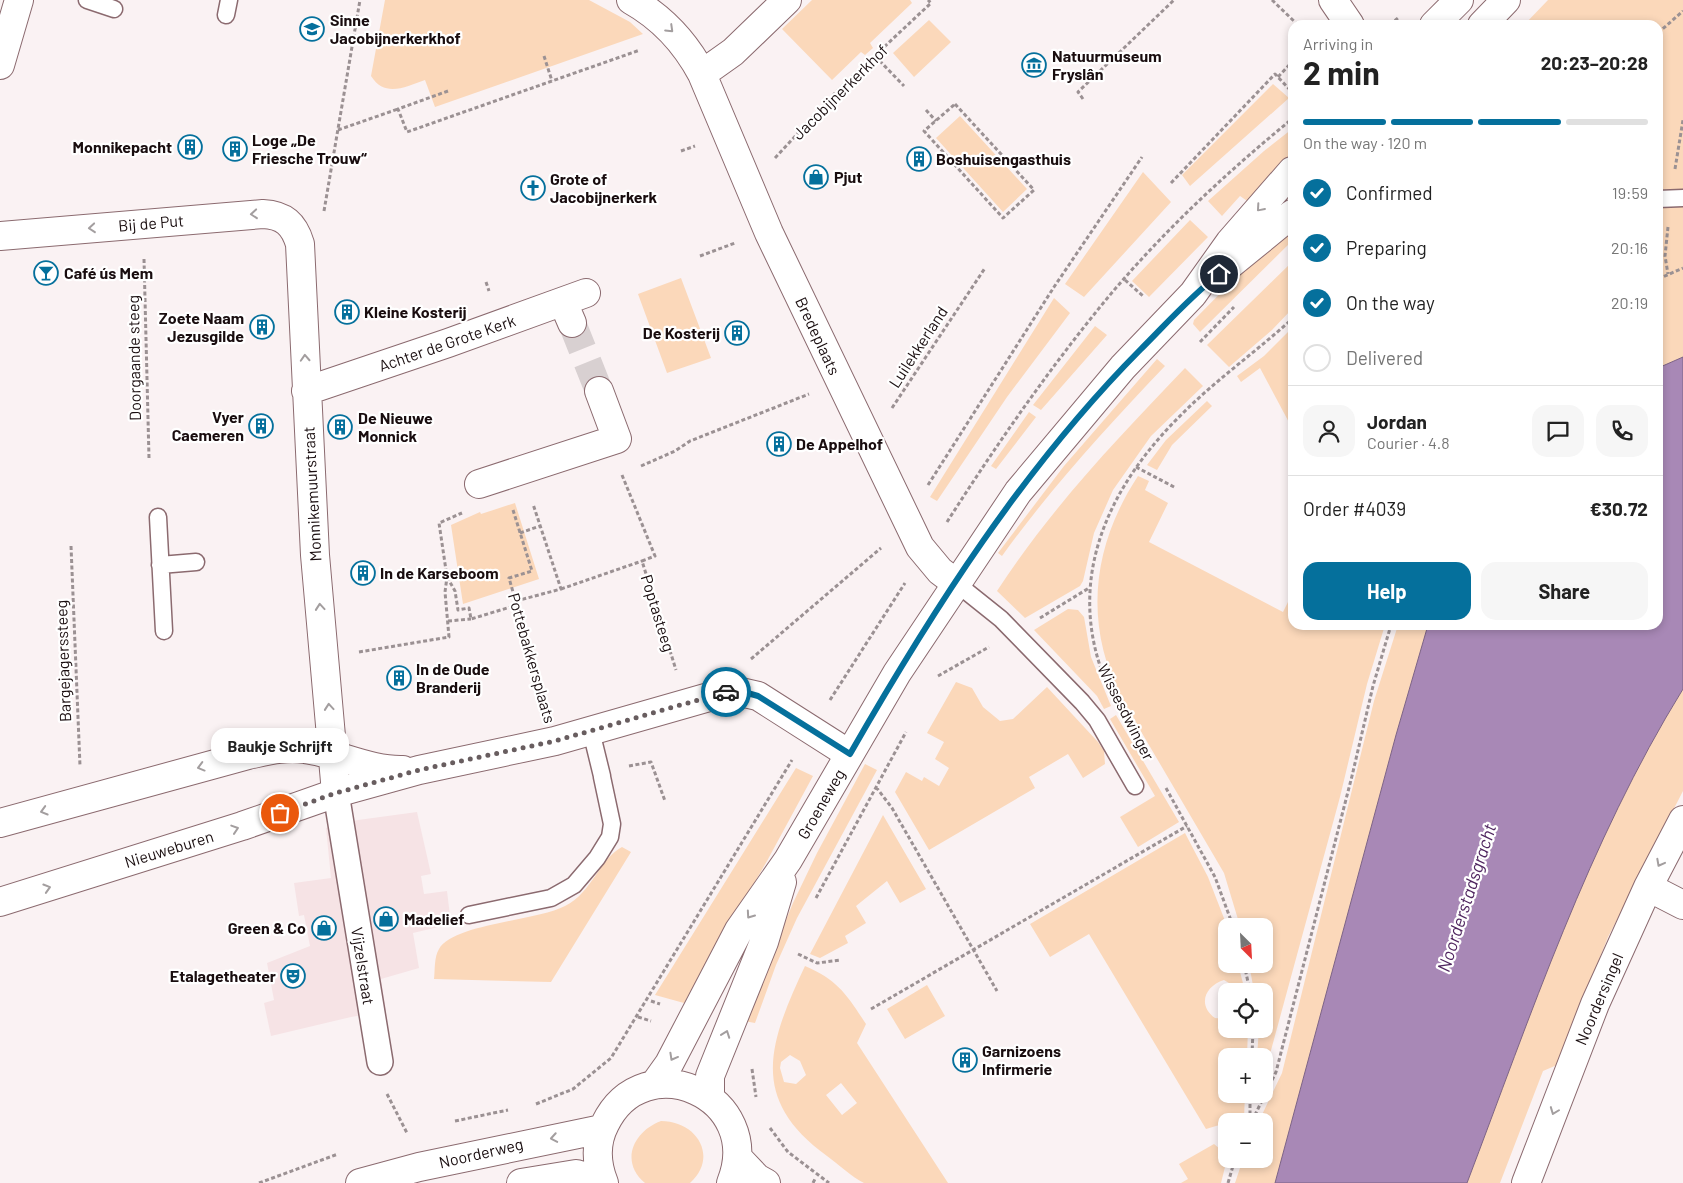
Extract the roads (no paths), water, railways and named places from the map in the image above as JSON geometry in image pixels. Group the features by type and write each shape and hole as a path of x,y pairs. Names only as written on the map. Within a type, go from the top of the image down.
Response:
{"street":[{"path":"0,65 19,0"},
{"path":"631,0 657,16 678,37 692,55 702,74 733,52 787,0"},
{"path":"1333,0 1347,20"},
{"path":"1439,20 1459,0"},
{"path":"1487,20 1506,0"},
{"name":"Bredeplaats","path":"702,74 748,185 861,429 876,453 925,555 940,571 956,583"},
{"name":"Groeneweg","path":"1193,294 1230,242 1288,176"},
{"name":"Bij de Put","path":"0,236 263,214 276,215 284,219 296,231"},
{"name":"Groeneweg","path":"654,1085 669,1064 740,930 788,860 897,673 1018,492 1071,426 1123,367 1193,294 1288,217"},
{"name":"Monnikemuurstraat","path":"296,231 300,244 306,391 306,555 324,656 332,756"},
{"name":"Achter de Grote Kerk","path":"306,391 574,306"},
{"path":"491,480 617,439 599,391"},
{"name":"Nieuweburen","path":"0,902 242,826 336,793 419,770 555,741 723,693 744,692 758,696 850,754"},
{"name":"Nieuweburen","path":"0,823 279,748 305,749 391,770 419,770"},
{"path":"332,756 336,793"},
{"name":"Vijzelstraat","path":"336,793 380,1062"},
{"name":"Noordersingel","path":"1526,1183 1595,1004 1648,887 1683,820"},
{"name":"Groeneweg","path":"710,1098 710,1076 764,942 788,860"},
{"path":"1648,887 1683,906"},
{"path":"521,1183 576,1174 603,1182 597,1155 602,1129 622,1100 642,1088 654,1085 683,1085 710,1098 726,1114 732,1124 737,1140 735,1170 766,1183"},
{"name":"Noorderweg","path":"360,1183 419,1167 602,1129"}],"lane":[{"path":"87,0 114,9"},
{"path":"158,517 164,631"},
{"path":"160,565 196,562"},
{"name":"Wissesdwinger","path":"956,583 1001,619 1082,702 1097,720 1135,786"},
{"path":"470,915 551,898 574,885 597,858 610,837 612,824 591,731"}],"water":[{"name":"Noorderstadsgracht","path":"1683,357 1683,689 1649,748 1618,808 1590,869 1538,993 1467,1183 1275,1183 1396,735 1427,630 1663,630 1663,366"}],"tunnel":[{"path":"572,323 599,391"}],"place":[{"name":"Sinne Jacobijnerkerkhof","path":"312,29"},
{"name":"Natuurmuseum Fryslân","path":"1034,65"},
{"name":"Monnikepacht","path":"190,147"},
{"name":"Loge „De Friesche Trouw“","path":"235,149"},
{"name":"Boshuisengasthuis","path":"919,159"},
{"name":"Pjut","path":"816,177"},
{"name":"Grote of Jacobijnerkerk","path":"533,188"},
{"name":"Café ús Mem","path":"46,273"},
{"name":"Kleine Kosterij","path":"347,312"},
{"name":"Zoete Naam Jezusgilde","path":"262,327"},
{"name":"De Kosterij","path":"737,333"},
{"name":"Vyer Caemeren","path":"261,426"},
{"name":"De Nieuwe Monnick","path":"340,427"},
{"name":"De Appelhof","path":"779,444"},
{"name":"In de Karseboom","path":"363,573"},
{"name":"In de Oude Branderij","path":"399,678"},
{"name":"Baukje Schrijft","path":"280,813"},
{"name":"Madelief","path":"386,919"},
{"name":"Green & Co","path":"324,928"},
{"name":"Etalagetheater","path":"293,976"},
{"name":"Garnizoens Infirmerie","path":"965,1060"}]}
